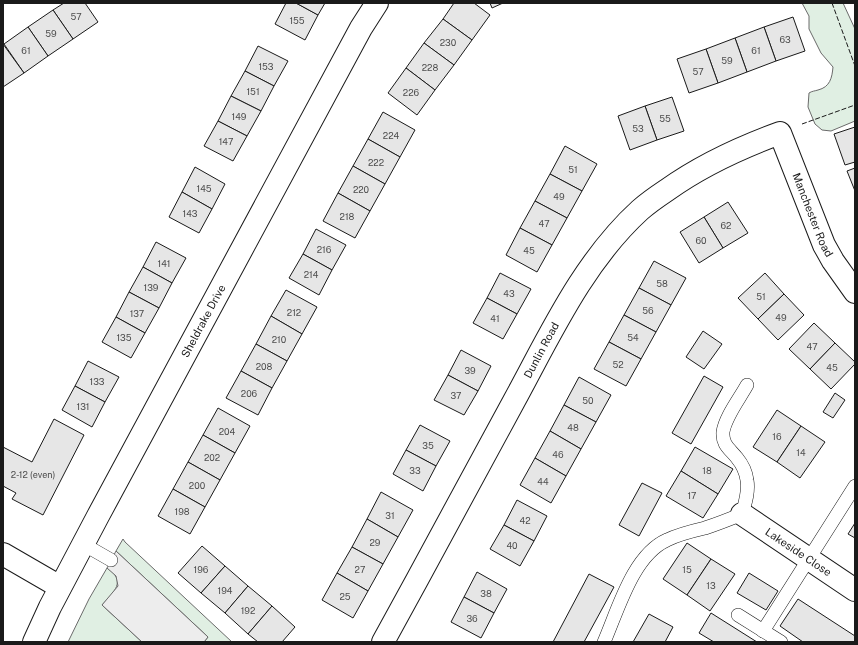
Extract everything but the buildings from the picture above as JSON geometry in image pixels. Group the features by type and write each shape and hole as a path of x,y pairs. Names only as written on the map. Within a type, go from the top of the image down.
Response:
{"street":[{"name":"Sheldrake Drive","path":"34,642 60,587 353,42 378,3"},
{"name":"Manchester Road","path":"780,133 824,245 833,261 855,292"},
{"name":"Dunlin Road","path":"383,642 554,329 584,276 598,257 626,223 641,209 671,187 700,168 725,155 780,133"},
{"name":"Lakeside Close","path":"742,514 855,590"},
{"path":"3,554 60,587"}],"lane":[{"path":"604,642 632,578 644,558 654,548 665,540 706,528 742,514 747,496 747,480 741,464 727,448 723,438 725,424 747,385"},
{"path":"763,631 855,486"},
{"path":"83,544 111,560"},
{"path":"738,615 781,642"}],"green space":[{"path":"802,3 843,3 855,29 855,121 831,131 822,130 815,124 808,107 809,93 822,89 830,82 833,67 821,53 809,29 809,16"},
{"path":"123,539 232,642 204,642 208,637 116,551"},
{"path":"107,568 116,577 117,582 111,596 102,605 142,642 68,642 89,599"}],"shaded area":[{"path":"116,551 208,637 204,642 142,642 102,605 118,586 116,576 107,568"}],"fence":[{"path":"832,3 855,66"},
{"path":"802,124 855,105"}]}
